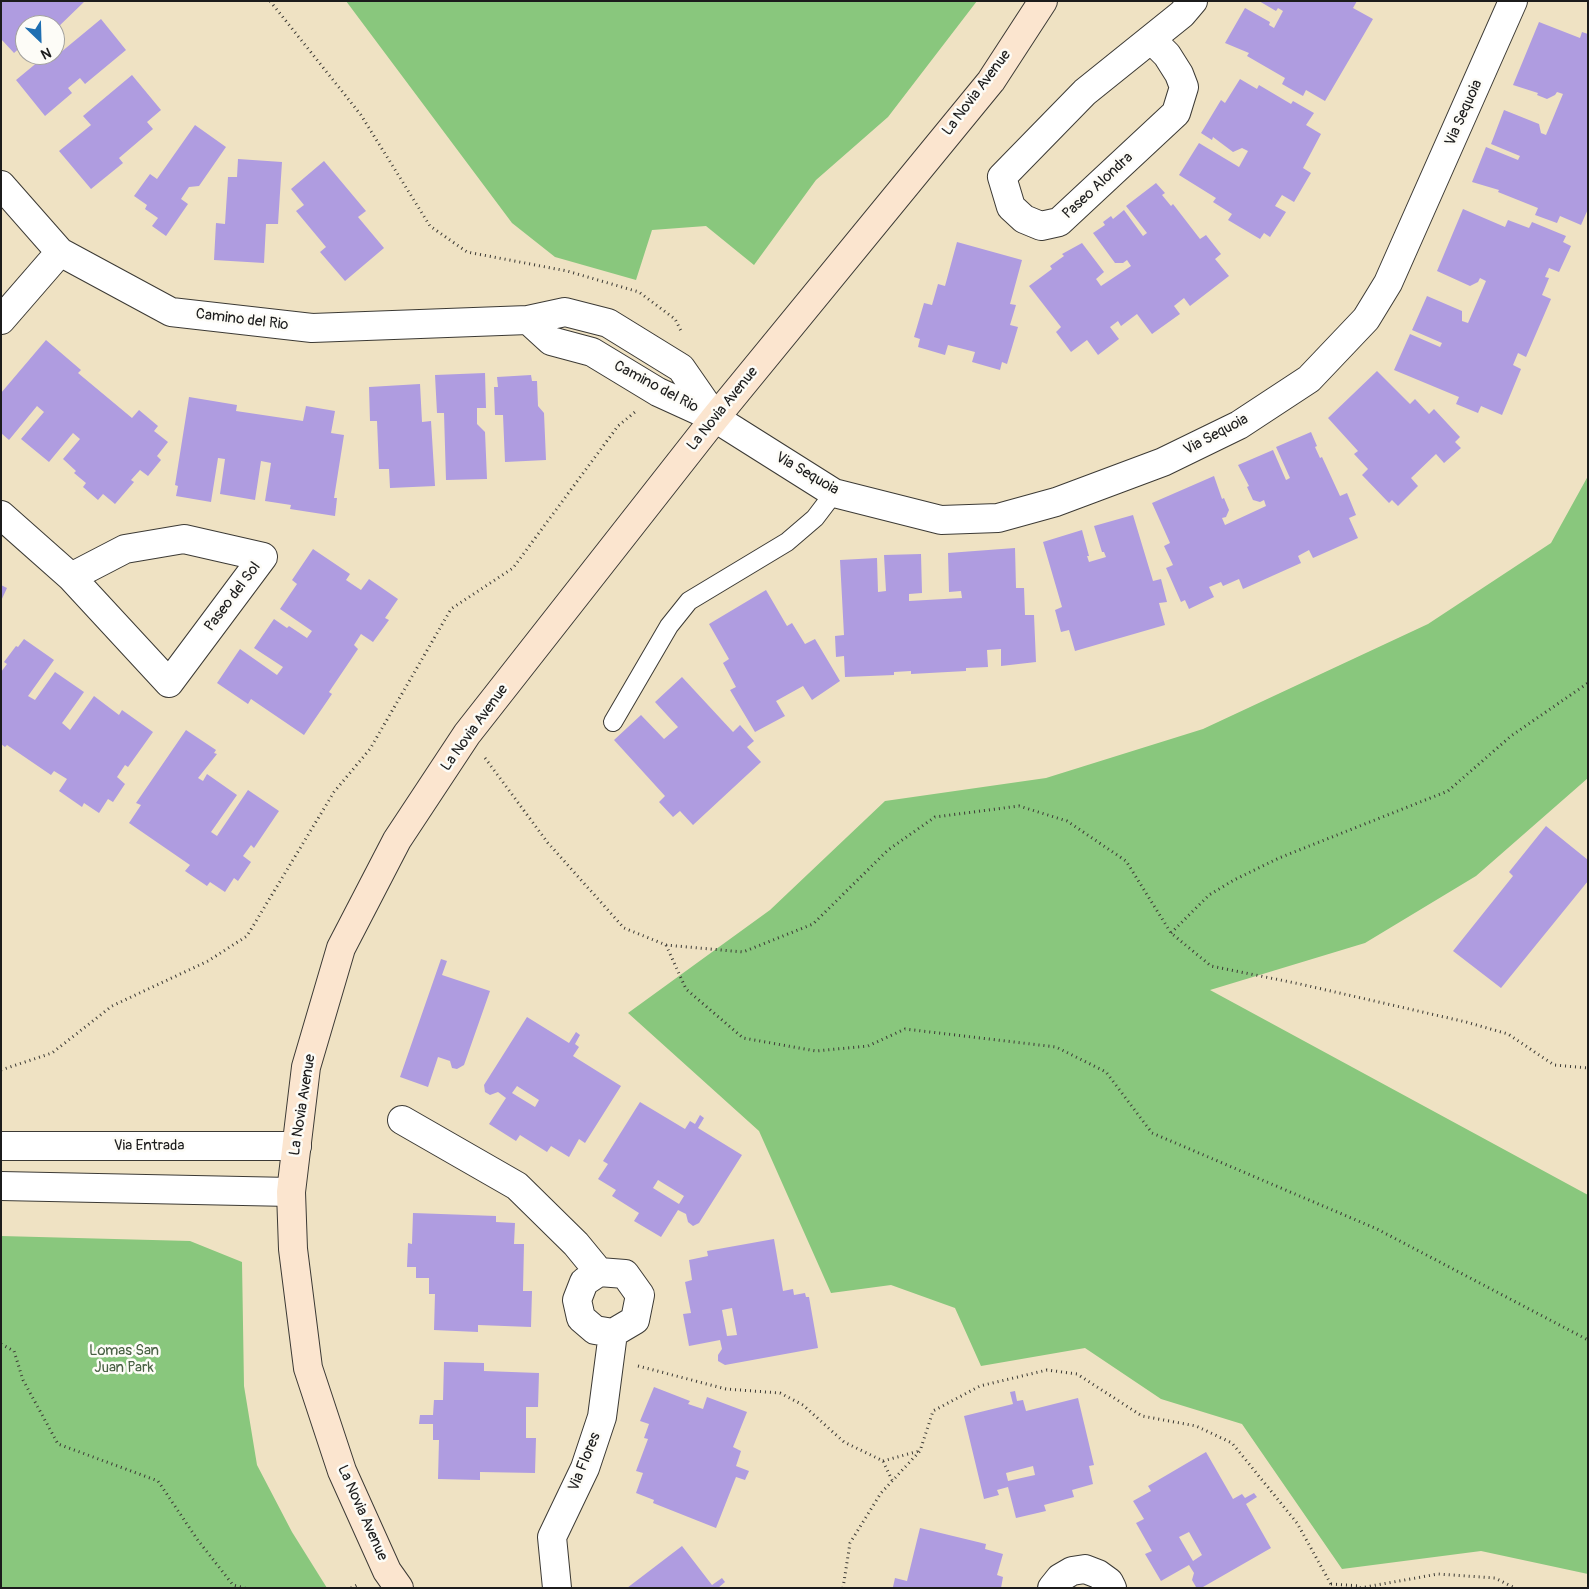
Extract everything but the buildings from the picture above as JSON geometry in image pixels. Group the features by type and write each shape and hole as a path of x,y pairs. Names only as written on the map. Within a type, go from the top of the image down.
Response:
{"main road":[{"name":"La Novia Avenue","path":"399,1588 387,1571 342,1471 308,1368 293,1249 291,1192 306,1067 341,948 397,840 467,734 716,418 991,81 1043,1"}],"street":[{"name":"Paseo Alondra","path":"1151,39 1167,55 1179,74 1184,87 1176,113 1060,222 1041,226 1024,219 1012,207 1002,177 1084,92 1182,14 1193,1"},
{"name":"Via Sequoia","path":"716,418 834,493 941,520 998,518 1056,502 1163,462 1239,425 1309,379 1366,319 1388,282 1513,1"},
{"name":"Camino del Rio","path":"1,185 60,252 170,312 312,328 528,320 565,312 608,323 681,368 716,418"},
{"path":"1,320 60,252"},
{"name":"Camino del Rio","path":"528,320 551,341 592,352 658,392 716,418"},
{"name":"Paseo del Sol","path":"1,515 71,577 169,683 263,558 184,539 125,548 71,577"},
{"path":"402,1120 517,1186 576,1244 599,1272"},
{"name":"Via Entrada","path":"1,1146 297,1146"},
{"path":"1,1186 291,1192"},
{"path":"599,1272 624,1274 640,1295 635,1320 611,1346 581,1318 577,1300 584,1282 599,1272"},
{"name":"Via Flores","path":"557,1588 552,1537 585,1468 602,1417 611,1346"},
{"path":"1052,1588 1060,1578 1072,1571 1085,1570 1098,1574 1112,1588"}],"lane":[{"path":"592,352 608,323"},
{"path":"613,722 668,626 689,601 787,542 815,518 834,493"}],"path":[{"path":"270,1 361,115 430,226 467,252 567,271 639,292 676,319 689,348 681,368"},
{"path":"1,1070 52,1053 112,1006 208,961 247,936 334,792 370,749 451,609 513,568 618,426 658,392"},
{"path":"1172,933 1210,895 1234,880 1279,858 1448,791 1511,736 1588,683"},
{"path":"467,734 548,843 624,928 666,945 743,952 813,924 888,850 935,817 1019,806 1067,821 1126,862 1172,933 1212,966 1466,1022 1508,1034 1554,1065 1588,1068"},
{"path":"666,945 686,989 743,1038 816,1051 868,1046 905,1029 1056,1047 1106,1072 1152,1133 1377,1229 1588,1340"},
{"path":"1,1344 14,1352 23,1380 58,1444 158,1480 197,1539 233,1585 245,1588"},
{"path":"611,1346 726,1389 780,1393 803,1405 844,1442 883,1461 892,1481"},
{"path":"843,1588 850,1543 880,1494 920,1451 933,1411 980,1386 1046,1370 1077,1374 1142,1416 1196,1426 1232,1443 1296,1523 1332,1586 1361,1587 1438,1574 1495,1578 1515,1588"},
{"path":"883,1461 920,1451"}],"green space":[{"path":"346,1 977,1 888,117 816,180 754,265 706,226 652,230 636,280 555,257 512,223"},
{"path":"1588,476 1588,778 1476,876 1365,943 1210,990 1588,1195 1588,1574 1481,1551 1342,1569 1242,1424 1161,1399 1085,1348 981,1366 955,1308 891,1285 831,1293 759,1131 628,1013 770,910 885,801 1046,778 1203,729 1428,624 1551,543"},
{"name":"Lomas San Juan Park","path":"1,1236 190,1241 242,1262 244,1386 257,1465 292,1532 327,1588 1,1588"}]}
